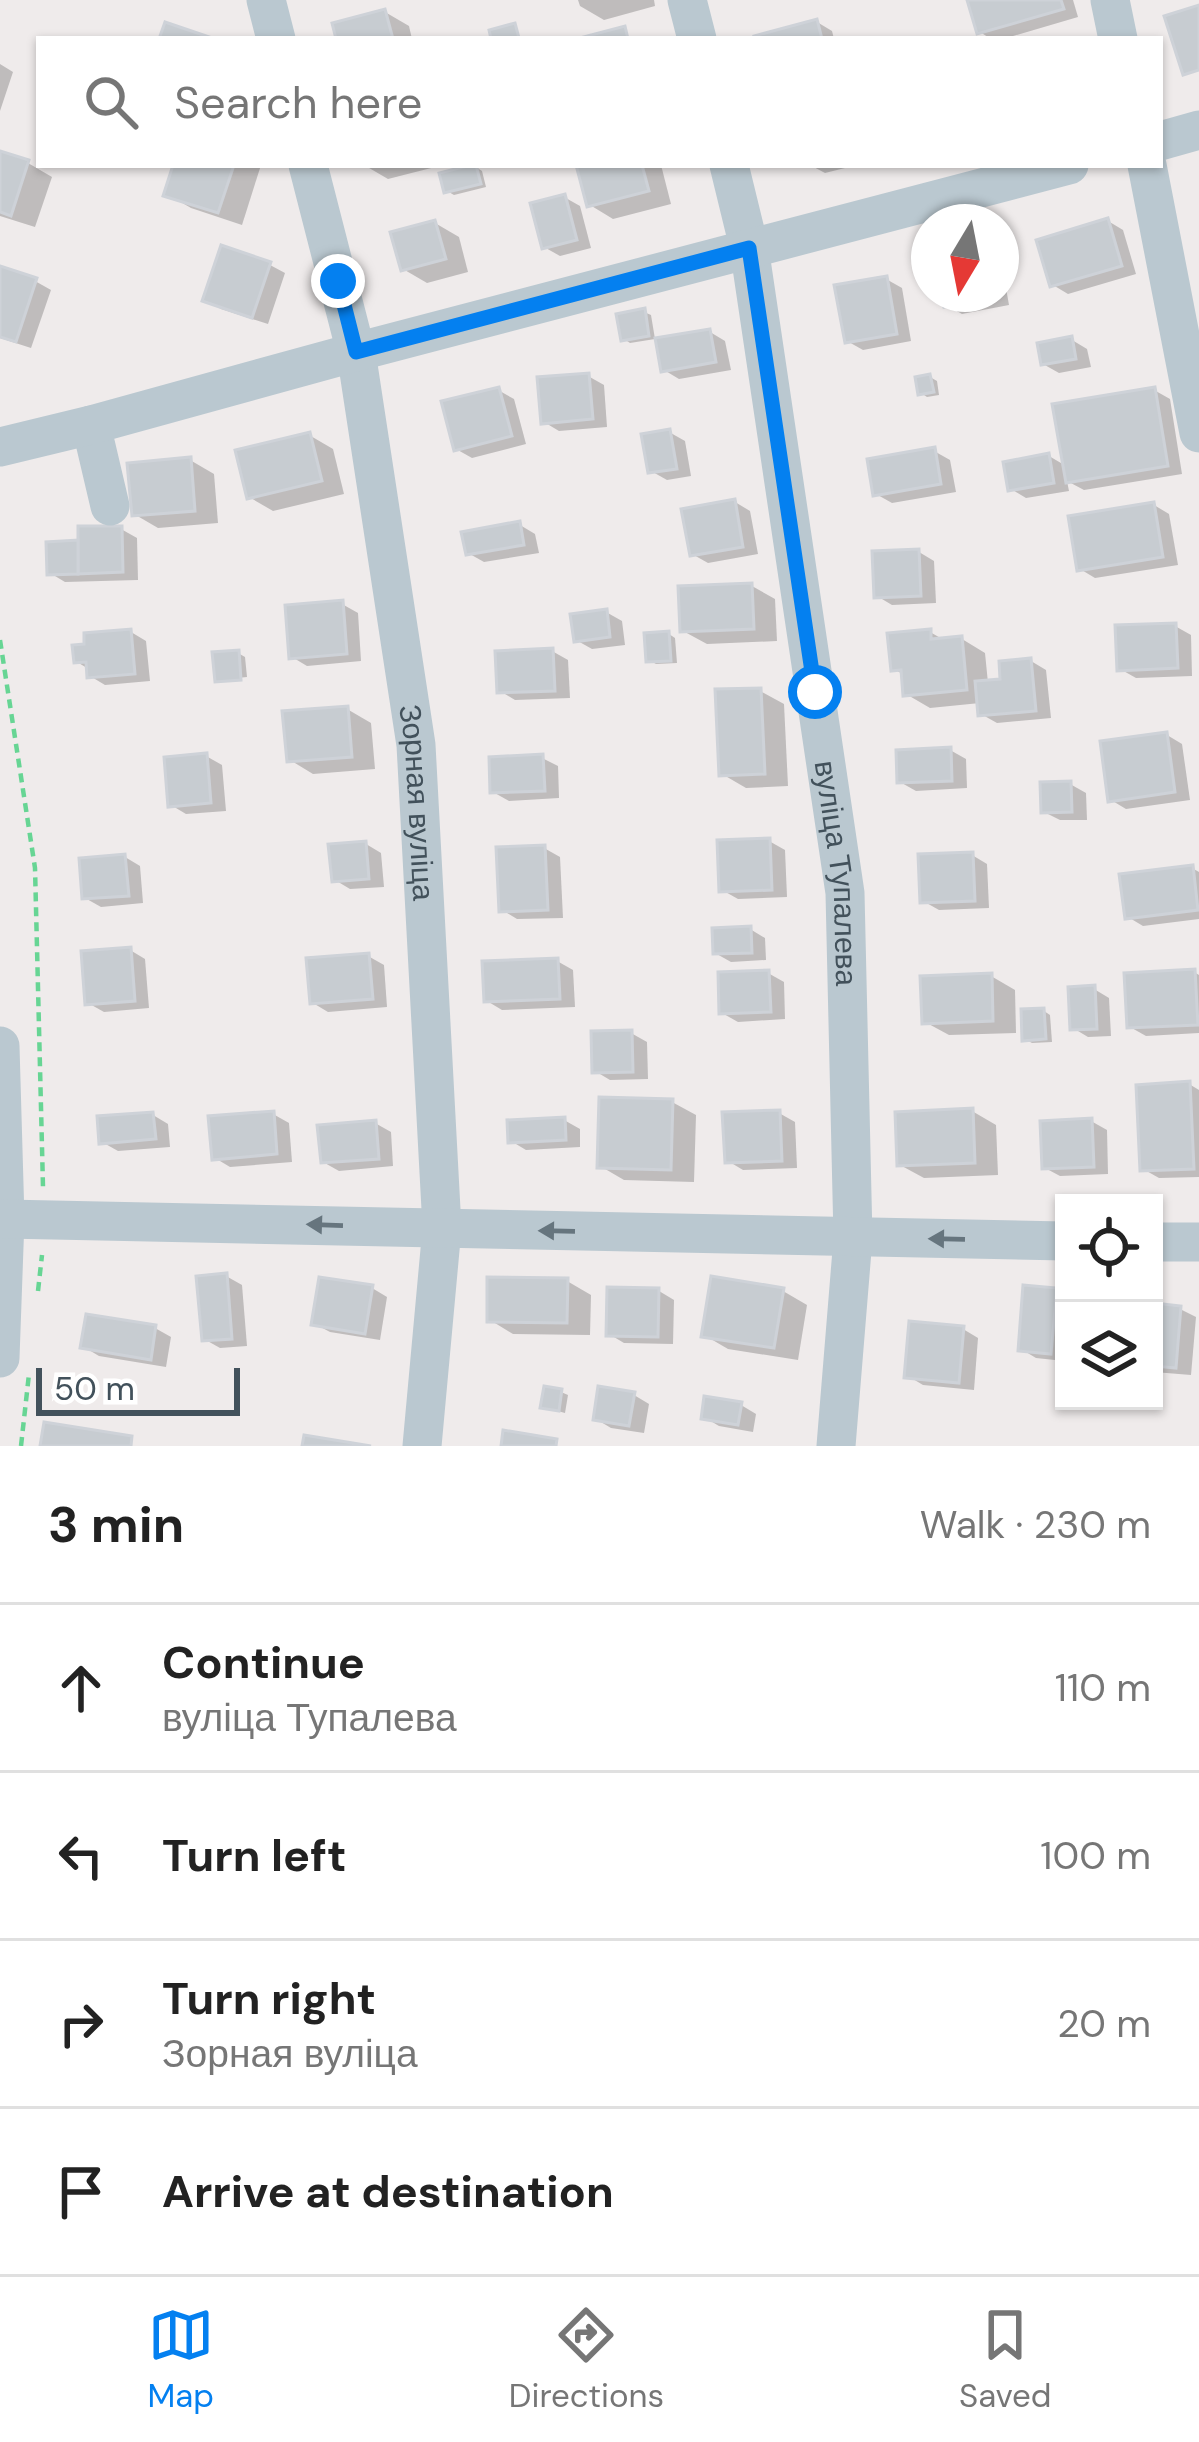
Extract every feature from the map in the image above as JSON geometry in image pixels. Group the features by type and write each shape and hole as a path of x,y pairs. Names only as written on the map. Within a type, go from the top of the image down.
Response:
{"street":[{"path":"266,0 275,36"},
{"path":"687,0 696,36"},
{"path":"1110,0 1117,36"},
{"path":"1163,140 1199,130"},
{"name":"Зорная вуліца","path":"309,168 356,352 416,745 442,1228 422,1446"},
{"name":"вуліца Тупалева","path":"730,168 749,248 845,893 853,1238 836,1446"},
{"path":"0,447 1057,168"},
{"path":"1148,168 1199,433"},
{"path":"91,425 110,506"},
{"path":"0,1046 5,1219 0,1358"},
{"path":"5,1219 1055,1241"},
{"path":"1163,1242 1199,1242"}],"path":[{"path":"0,640 35,868 43,1187"}],"building":[{"path":"967,0 1061,0 1064,9 977,34"},
{"path":"1199,5 1199,70 1183,75 1164,16"},
{"path":"385,9 392,36 335,36 332,23"},
{"path":"817,19 821,36 754,36"},
{"path":"165,22 206,36 160,36"},
{"path":"515,23 518,36 490,36 489,30"},
{"path":"625,26 627,36 587,36"},
{"path":"0,151 29,160 11,216 0,212"},
{"path":"172,168 233,168 218,213 163,196"},
{"path":"477,168 481,184 444,193 439,173"},
{"path":"577,168 643,168 649,191 587,207"},
{"path":"565,194 577,240 542,249 530,203"},
{"path":"1108,218 1122,266 1050,287 1036,240"},
{"path":"435,220 446,259 401,271 390,232"},
{"path":"221,245 271,262 252,318 202,301"},
{"path":"0,266 37,278 16,342 0,337"},
{"path":"887,276 897,334 845,343 834,285"},
{"path":"645,308 649,336 621,341 616,314"},
{"path":"710,329 716,362 661,372 655,338"},
{"path":"1072,336 1076,359 1041,365 1037,343"},
{"path":"589,373 593,419 541,424 537,377"},
{"path":"930,374 934,392 918,395 915,377"},
{"path":"499,387 512,436 454,451 441,401"},
{"path":"1155,387 1168,466 1066,483 1052,404"},
{"path":"670,429 677,469 648,473 641,434"},
{"path":"310,432 322,481 247,499 235,450"},
{"path":"935,447 941,484 873,496 867,459"},
{"path":"1049,453 1054,483 1008,491 1003,462"},
{"path":"191,457 195,511 132,516 127,463"},
{"path":"735,499 743,547 690,556 681,509"},
{"path":"1154,502 1163,557 1077,571 1068,516"},
{"path":"520,521 524,545 466,555 461,532"},
{"path":"78,526 122,526 123,572 78,574"},
{"path":"78,540 78,574 47,575 46,542"},
{"path":"919,549 921,596 874,598 872,551"},
{"path":"752,583 754,629 680,632 678,586"},
{"path":"343,600 347,654 289,659 285,605"},
{"path":"607,609 610,637 574,642 570,614"},
{"path":"1176,623 1178,668 1117,671 1115,625"},
{"path":"131,629 135,674 87,678 86,662 74,663 72,645 84,644 84,633"},
{"path":"931,629 931,639 962,636 967,690 903,696 901,670 891,671 887,633"},
{"path":"669,631 671,661 646,662 644,633"},
{"path":"553,648 555,691 497,693 495,651"},
{"path":"239,650 241,680 215,682 212,652"},
{"path":"1031,658 1036,711 978,716 975,681 1000,679 999,661"},
{"path":"761,688 765,774 719,776 715,689"},
{"path":"348,706 352,757 287,762 282,711"},
{"path":"1167,732 1175,792 1108,802 1100,741"},
{"path":"951,747 952,781 897,783 896,750"},
{"path":"207,753 211,803 168,807 164,757"},
{"path":"543,754 545,791 490,793 489,757"},
{"path":"1071,781 1072,812 1041,813 1040,782"},
{"path":"770,838 772,890 719,892 717,840"},
{"path":"366,841 369,879 332,882 328,844"},
{"path":"545,845 548,910 499,912 496,847"},
{"path":"973,852 975,901 920,903 918,854"},
{"path":"125,854 129,896 82,899 79,858"},
{"path":"1193,865 1198,910 1125,919 1119,874"},
{"path":"751,926 752,953 713,954 712,928"},
{"path":"131,947 135,1001 85,1005 81,951"},
{"path":"369,953 373,999 310,1004 306,958"},
{"path":"558,958 560,999 484,1002 482,961"},
{"path":"1195,969 1198,1025 1127,1028 1124,973"},
{"path":"769,970 771,1012 719,1014 718,972"},
{"path":"992,973 993,1021 922,1024 920,976"},
{"path":"1095,985 1097,1029 1070,1030 1068,987"},
{"path":"1044,1008 1046,1039 1022,1041 1021,1009"},
{"path":"632,1030 633,1072 592,1073 591,1031"},
{"path":"1190,1081 1194,1169 1140,1171 1136,1085"},
{"path":"599,1097 673,1099 671,1170 597,1168"},
{"path":"973,1108 975,1163 897,1166 895,1112"},
{"path":"780,1110 782,1161 725,1163 722,1112"},
{"path":"274,1111 277,1154 212,1160 208,1116"},
{"path":"153,1112 156,1139 99,1144 97,1116"},
{"path":"565,1117 566,1140 508,1143 507,1120"},
{"path":"1092,1118 1094,1167 1042,1169 1040,1121"},
{"path":"376,1120 379,1159 321,1163 317,1125"},
{"path":"227,1273 232,1339 202,1341 196,1276"},
{"path":"711,1276 784,1288 774,1348 701,1337"},
{"path":"319,1277 373,1285 365,1334 311,1325"},
{"path":"487,1277 568,1278 567,1323 487,1322"},
{"path":"1023,1285 1055,1288 1051,1354 1018,1351"},
{"path":"607,1287 659,1288 658,1337 606,1336"},
{"path":"1163,1304 1181,1306 1176,1368 1163,1367"},
{"path":"86,1314 156,1325 151,1360 80,1348"},
{"path":"909,1321 964,1326 959,1383 904,1378"},
{"path":"544,1386 562,1389 559,1411 540,1408"},
{"path":"598,1386 635,1392 629,1426 593,1420"},
{"path":"704,1396 742,1402 738,1425 701,1419"},
{"path":"44,1422 132,1436 131,1446 40,1446"},
{"path":"503,1430 557,1439 556,1446 501,1446"},
{"path":"304,1435 371,1446 302,1446"}],"route":[{"path":"338,281 356,352 749,248 815,692"}]}
